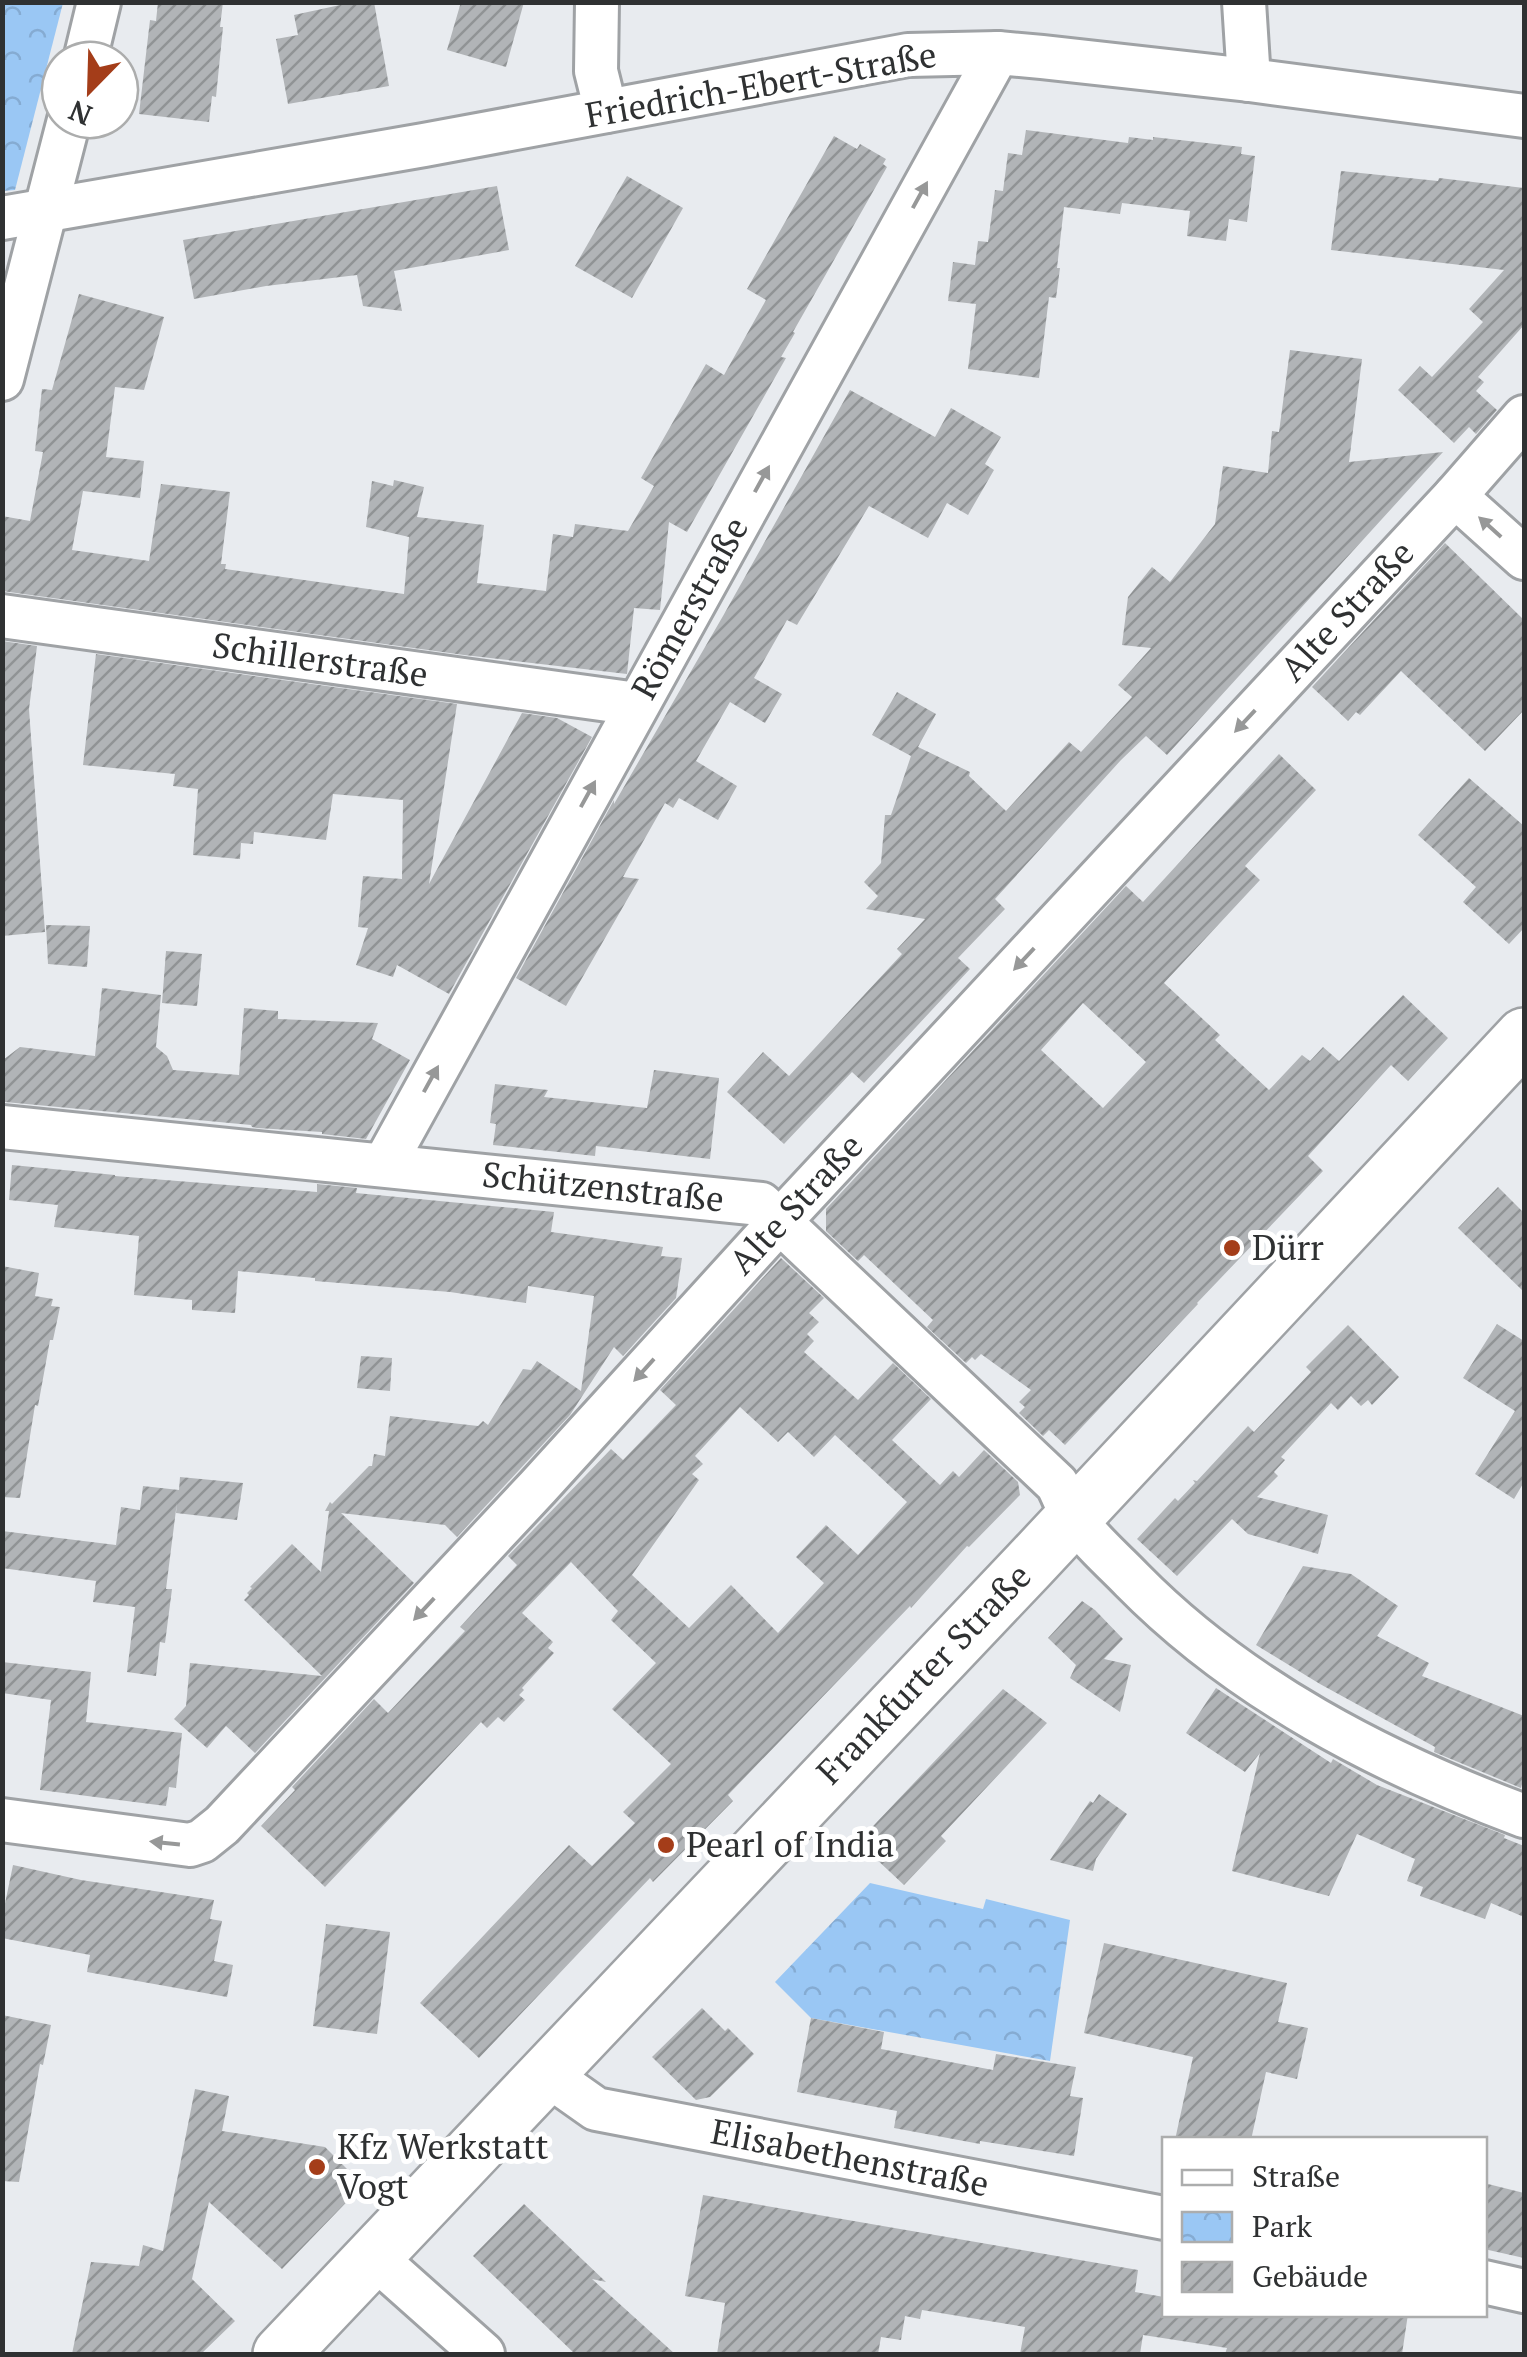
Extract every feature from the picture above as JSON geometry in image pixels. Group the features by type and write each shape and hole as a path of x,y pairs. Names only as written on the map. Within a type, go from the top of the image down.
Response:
{"main road":[{"name":"Frankfurter Straße","path":"280,2354 1524,1036"}],"street":[{"path":"90,40 99,2"},
{"path":"597,2 596,71 606,111"},
{"path":"1244,2 1249,80"},
{"name":"Friedrich-Ebert-Straße","path":"2,218 908,55 998,53 1249,80 1524,116"},
{"name":"Römerstraße","path":"384,1164 998,53"},
{"path":"2,380 65,140"},
{"name":"Alte Straße","path":"2,1820 190,1845 202,1842 222,1824 538,1487 1524,417"},
{"path":"1455,496 1524,558"},
{"name":"Schillerstraße","path":"2,616 637,704"},
{"name":"Schützenstraße","path":"2,1127 762,1204 1058,1484 1073,1516 1163,1611 1234,1666 1356,1743 1435,1781 1524,1816"},
{"name":"Elisabethenstraße","path":"545,2073 596,2108 1162,2218"},
{"path":"374,2256 483,2354"},
{"path":"1487,2283 1524,2292"}],"green space":[{"path":"3,2 63,3 54,40 40,40 40,93 15,190 3,191"},
{"path":"870,1883 983,1909 986,1899 1070,1920 1050,2061 811,2018 775,1982"}],"building":[{"path":"158,2 223,2 216,97 212,96 209,122 140,114 150,20 156,21"},
{"path":"354,2 374,2 389,86 288,104 276,39 298,35 294,15"},
{"path":"461,2 524,2 506,67 447,50"},
{"path":"1026,130 1128,143 1129,137 1153,137 1242,147 1241,154 1255,156 1247,222 1229,219 1226,241 1187,236 1190,211 1122,203 1120,214 1064,207 1056,298 1049,297 1039,378 968,369 976,304 948,301 953,262 975,265 978,241 988,242 995,190 1003,191 1008,153 1022,155"},
{"path":"834,136 857,149 860,144 886,159 883,164 887,167 793,332 781,357 786,358 687,532 669,522 660,610 634,608 627,674 2,591 2,516 30,521 43,452 35,451 42,389 52,390 79,294 164,317 144,390 115,387 106,457 144,461 140,498 83,491 72,550 149,561 161,484 230,492 221,564 226,564 225,569 404,594 409,537 366,527 372,481 393,486 394,480 424,487 417,517 484,525 477,583 546,591 553,534 573,537 575,524 628,531 654,486 641,478 706,364 724,375 766,300 747,289"},
{"path":"1341,171 1524,188 1524,325 1478,377 1484,382 1476,391 1497,410 1476,434 1469,427 1454,443 1398,390 1420,366 1432,377 1483,322 1469,309 1504,270 1331,250"},
{"path":"627,176 683,208 632,298 575,266"},
{"path":"497,186 509,250 394,271 402,311 363,306 357,275 194,299 183,240"},
{"path":"1290,350 1362,359 1349,462 1443,452 1167,755 1146,736 1121,760 995,899 1005,909 958,958 970,969 864,1083 852,1072 784,1144 727,1092 763,1052 789,1076 902,954 897,949 925,919 866,909 878,896 864,882 881,863 885,815 891,815 911,756 872,735 897,692 936,714 918,747 970,772 969,776 1006,811 1069,742 1081,752 1132,697 1118,685 1151,648 1122,645 1128,597 1152,567 1170,582 1215,524 1223,466 1268,473 1272,431 1279,432"},
{"path":"850,390 935,437 951,408 1001,437 985,464 994,470 968,515 947,503 928,538 869,506 797,625 787,620 754,678 782,694 765,723 730,702 696,761 737,786 718,820 679,798 673,808 665,803 623,877 639,879 566,1006 516,978"},
{"path":"1445,543 1524,620 1524,710 1485,751 1401,671 1360,715 1356,712 1348,721 1312,687"},
{"path":"2,641 37,646 29,709 45,932 2,936"},
{"path":"96,654 457,704 429,884 522,713 557,718 592,737 449,994 397,965 393,977 356,965 368,928 358,927 363,876 402,879 403,800 333,794 326,840 254,832 253,844 241,843 240,859 193,855 198,789 173,786 175,774 83,765"},
{"path":"1279,754 1316,790 1245,866 1260,880 1164,983 1220,1035 1215,1040 1269,1090 1302,1055 1310,1061 1323,1047 1339,1061 1403,995 1448,1038 1408,1081 1391,1065 1308,1156 1323,1171 1065,1445 1049,1430 1043,1436 1019,1413 1025,1407 1019,1402 1031,1390 981,1354 966,1363 927,1327 933,1320 864,1255 858,1261 826,1231 826,1209 1126,886 1143,902","holes":["1083,1003 1146,1062 1103,1108 1041,1050"]},
{"path":"1469,778 1524,826 1524,928 1509,944 1463,902 1476,887 1418,835"},
{"path":"46,925 90,926 87,967 48,964"},
{"path":"166,951 202,954 197,1006 162,1003"},
{"path":"102,988 161,995 156,1047 167,1056 173,1070 239,1075 244,1008 278,1011 278,1019 378,1023 372,1039 410,1060 366,1139 5,1102 3,1060 20,1047 95,1056"},
{"path":"654,1070 719,1078 710,1159 596,1146 595,1156 493,1145 496,1124 490,1123 495,1084 548,1090 544,1097 647,1108"},
{"path":"12,1165 317,1192 317,1184 357,1188 356,1193 554,1212 551,1232 663,1247 661,1256 682,1258 676,1298 623,1356 614,1347 570,1415 457,1537 445,1525 341,1513 414,1583 255,1753 226,1726 207,1748 174,1719 186,1706 190,1663 322,1676 244,1600 250,1587 292,1544 321,1572 329,1511 325,1511 330,1502 372,1466 374,1454 385,1456 390,1416 478,1426 483,1421 488,1425 523,1369 531,1370 537,1361 581,1391 594,1296 528,1286 526,1303 238,1271 235,1313 192,1310 192,1300 134,1295 139,1236 54,1227 58,1205 9,1200"},
{"path":"1498,1187 1524,1213 1524,1292 1458,1228"},
{"path":"781,1258 824,1298 809,1313 819,1322 807,1334 814,1341 804,1352 858,1400 893,1363 931,1399 892,1440 940,1485 953,1471 959,1477 984,1450 1018,1482 1020,1495 728,1795 733,1801 653,1882 650,1878 479,2058 420,2003 569,1845 592,1866 635,1823 623,1812 671,1764 612,1709 656,1663 611,1620 618,1611 571,1562 522,1613 553,1642 548,1648 554,1653 522,1688 519,1695 525,1700 504,1722 498,1717 487,1728 481,1722 325,1887 261,1826 374,1699 388,1713 465,1631 460,1627 517,1565 508,1556 611,1449 623,1460 676,1405 660,1390","holes":["740,1407 778,1442 788,1432 814,1457 835,1435 907,1502 858,1555 826,1525 796,1557 824,1583 778,1633 731,1585 689,1628 632,1575 699,1480 692,1474 703,1464 695,1456"]},
{"path":"2,1266 39,1273 35,1296 53,1299 51,1306 60,1307 38,1406 35,1405 20,1498 2,1497"},
{"path":"1497,1324 1524,1341 1524,1482 1514,1499 1475,1474 1515,1411 1463,1378"},
{"path":"1348,1325 1399,1377 1372,1405 1368,1400 1361,1406 1351,1396 1338,1410 1331,1403 1281,1457 1285,1460 1274,1472 1278,1476 1257,1497 1328,1515 1318,1554 1248,1534 1232,1519 1177,1576 1137,1539 1248,1426 1254,1432 1311,1372 1306,1367"},
{"path":"361,1356 392,1358 390,1391 357,1388"},
{"path":"180,1477 243,1483 237,1520 176,1513 177,1502 166,1589 172,1589 156,1676 127,1672 135,1607 93,1602 96,1581 2,1568 2,1531 116,1545 121,1507 140,1510 143,1486 179,1490"},
{"path":"1303,1566 1351,1574 1398,1606 1377,1636 1429,1663 1422,1676 1524,1716 1521,1788 1434,1752 1435,1747 1256,1645"},
{"path":"1082,1601 1123,1639 1104,1659 1131,1665 1120,1712 1070,1678 1076,1665 1048,1638"},
{"path":"2,1662 91,1672 86,1722 182,1733 176,1788 169,1787 166,1806 40,1790 51,1700 2,1693"},
{"path":"1216,1688 1331,1763 1333,1759 1377,1785 1524,1846 1524,1917 1491,1903 1485,1919 1420,1896 1423,1887 1407,1881 1415,1859 1357,1834 1329,1896 1232,1871 1260,1753 1245,1772 1186,1733"},
{"path":"1003,1689 1047,1723 941,1836 946,1841 904,1885 858,1842"},
{"path":"1099,1794 1127,1814 1096,1859 1093,1871 1050,1860 1090,1801 1093,1803"},
{"path":"13,1865 81,1880 214,1900 210,1919 222,1921 214,1961 233,1965 227,1997 87,1972 90,1955 2,1938"},
{"path":"326,1924 390,1932 377,2034 313,2026"},
{"path":"1104,1943 1287,1983 1278,2022 1308,2028 1297,2079 1266,2072 1252,2137 1176,2137 1193,2057 1084,2033"},
{"path":"702,2008 754,2054 710,2097 696,2100 652,2057"},
{"path":"2,2015 51,2025 19,2182 2,2181"},
{"path":"811,2018 884,2032 881,2049 993,2070 996,2054 1076,2067 1070,2096 1083,2098 1074,2156 894,2128 897,2111 797,2092"},
{"path":"195,2089 229,2096 222,2131 325,2147 363,2185 282,2269 209,2202 192,2279 235,2321 201,2354 72,2354 91,2262 139,2266 143,2245 163,2251"},
{"path":"1487,2184 1524,2193 1524,2258 1487,2250"},
{"path":"703,2195 1138,2270 1135,2292 1162,2297 1162,2317 1408,2317 1402,2354 1225,2354 1227,2348 1143,2335 1140,2354 1020,2354 1025,2327 922,2310 920,2319 905,2316 901,2340 881,2337 878,2354 717,2354 725,2303 685,2296"},
{"path":"524,2204 606,2282 592,2279 675,2354 575,2354 473,2256"}],"place":[{"name":"Dürr","path":"1232,1248"},
{"name":"Pearl of India","path":"666,1845"},
{"name":"Kfz Werkstatt Vogt","path":"317,2167"}]}
